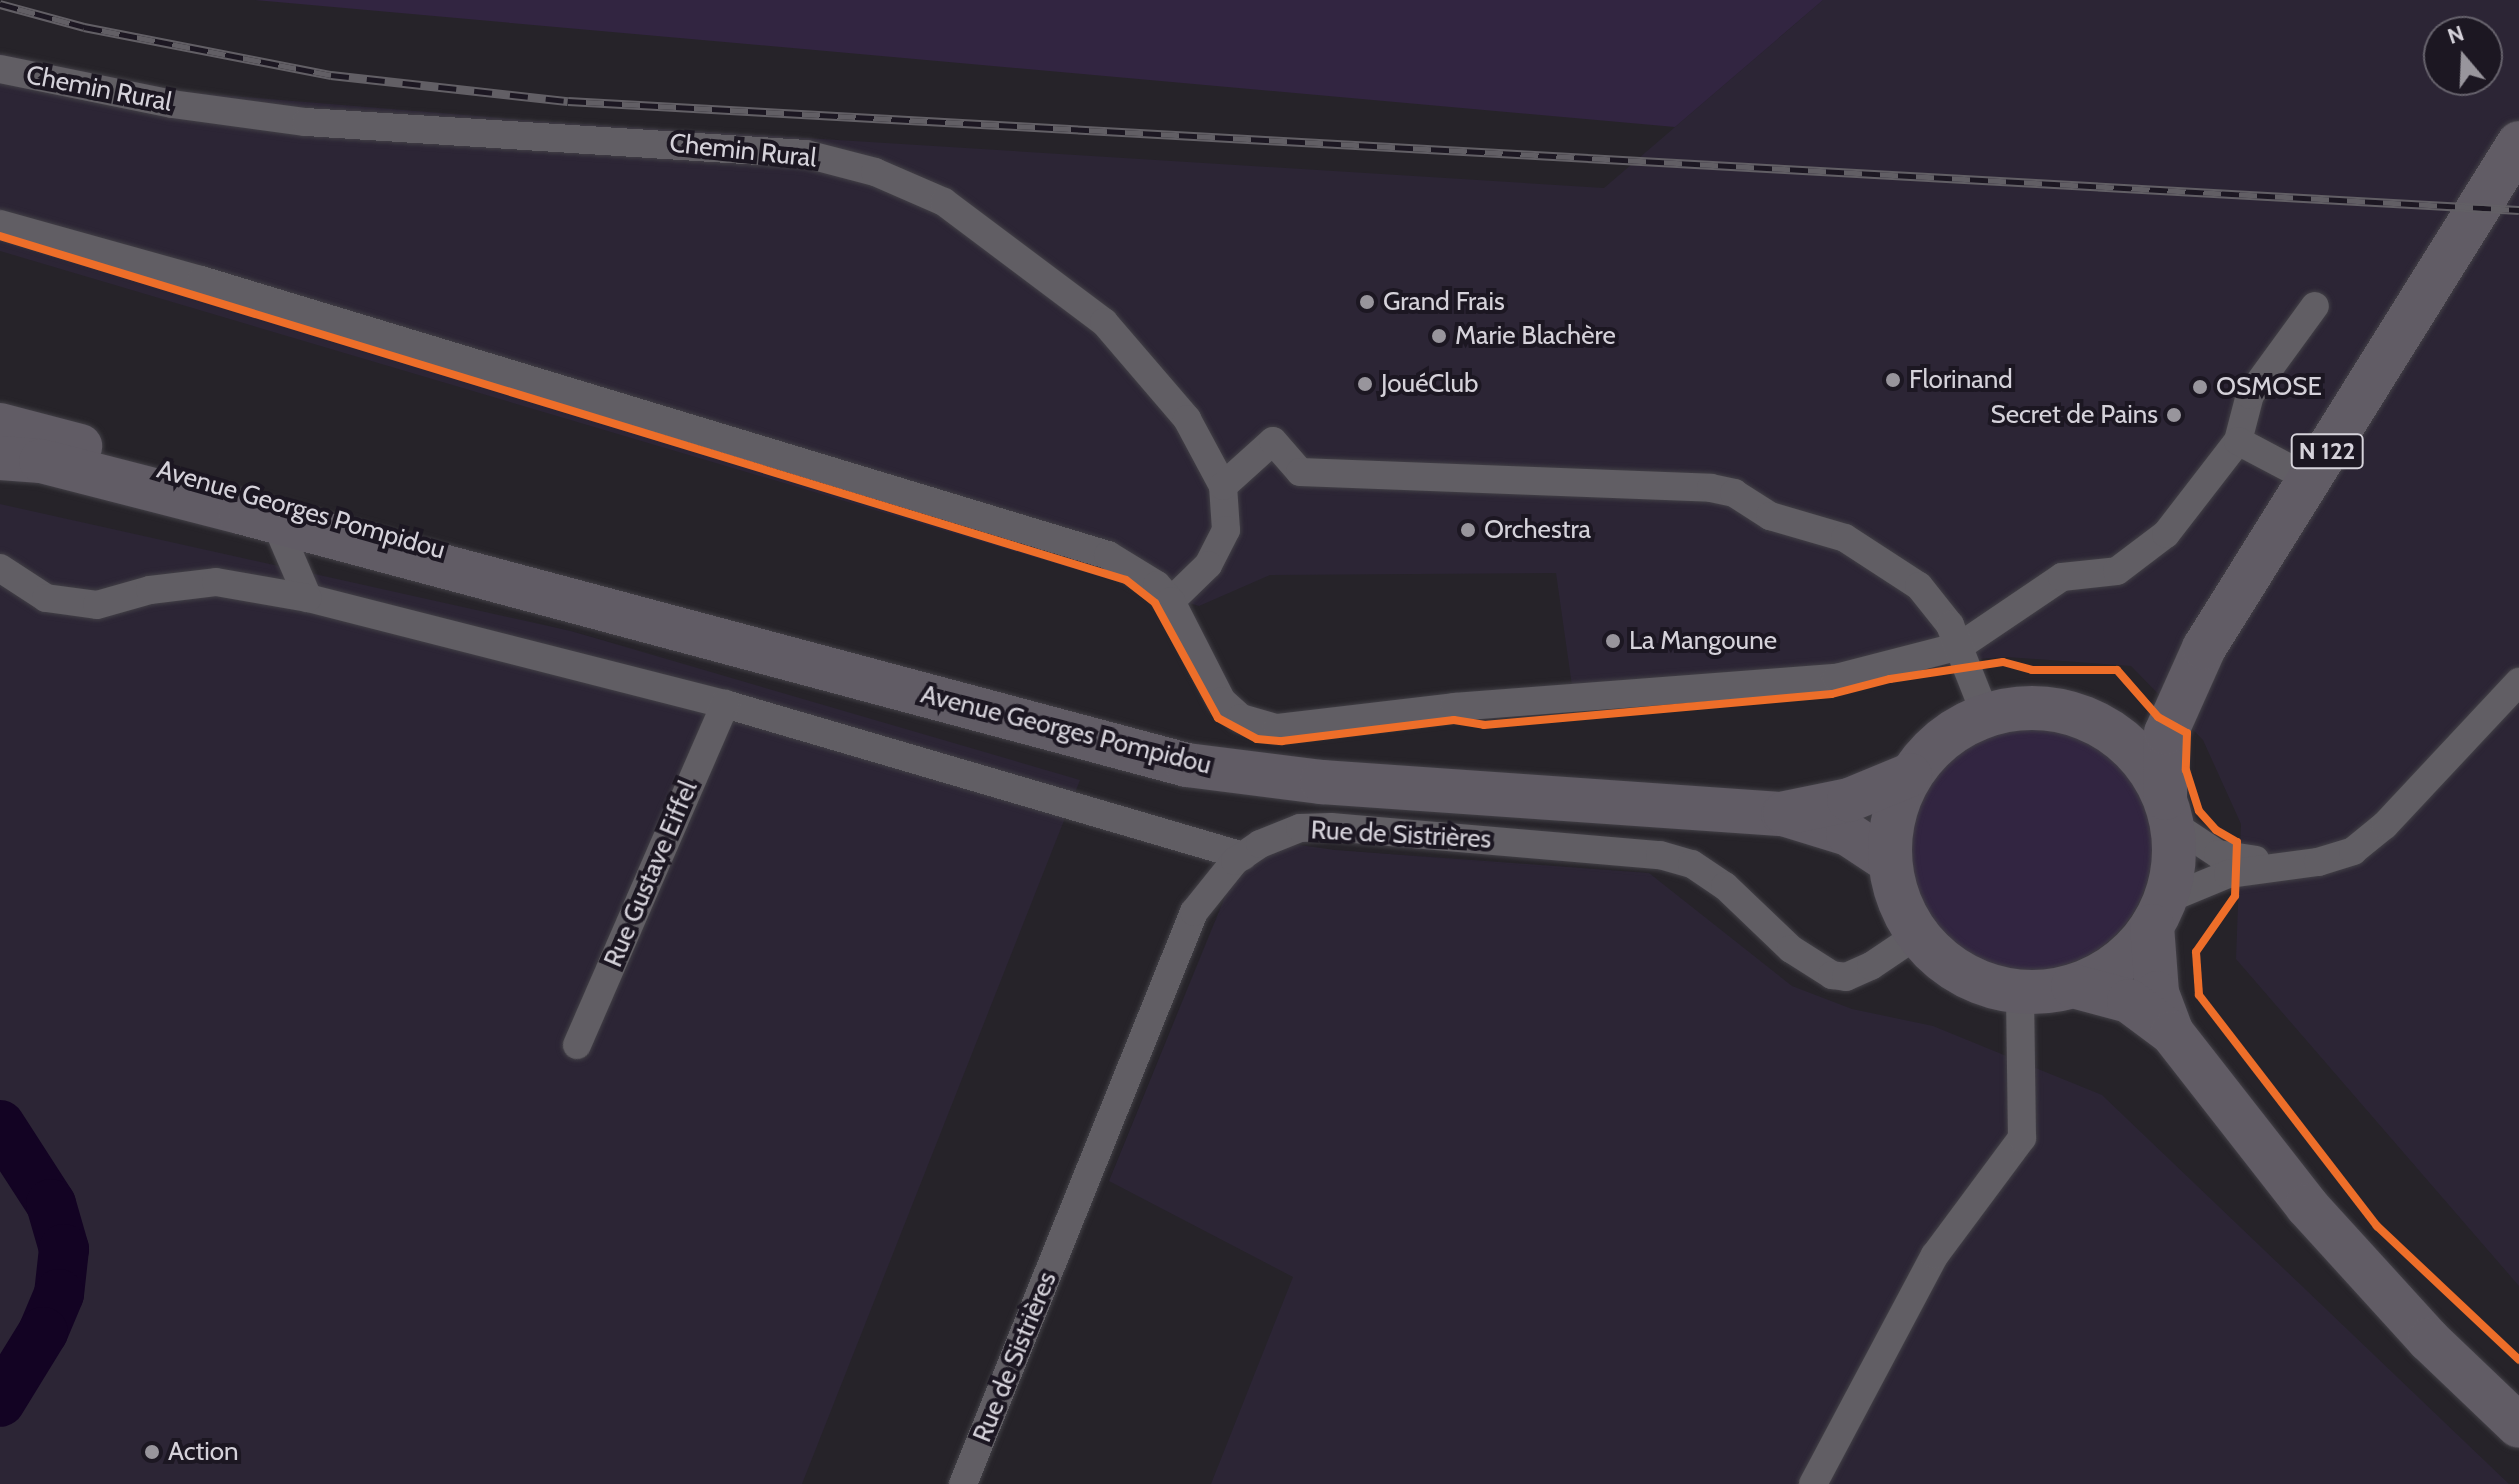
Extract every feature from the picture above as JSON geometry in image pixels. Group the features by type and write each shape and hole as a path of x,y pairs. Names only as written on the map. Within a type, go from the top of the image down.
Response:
{"main road":[{"name":"N 122","path":"2168,812 2166,733 2204,648 2519,143"},
{"name":"Avenue Georges Pompidou","path":"5,433 41,461 275,521 470,576 598,605 1187,765 1322,782 1783,814"},
{"name":"Avenue Georges Pompidou","path":"5,433 479,562 598,605"},
{"path":"2094,722 2147,705 2204,648"},
{"path":"2158,913 2118,963 2073,986 2020,992 1981,983 1945,964 1917,935 1898,900 1889,861 1893,816 1910,775 1956,729 1986,716 2022,709 2059,711 2094,722 2137,755 2168,812 2174,854 2158,913 2157,993 2172,1033"},
{"path":"1783,814 1849,800 1910,775"},
{"path":"1783,814 1848,834 1889,861"},
{"path":"2073,986 2129,1001 2172,1033 2316,1216 2429,1340 2519,1426"}],"street":[{"name":"Chemin Rural","path":"0,69 172,104 306,122 717,145 806,154 875,172 944,202 1104,322 1187,419 1223,486 1226,530 1208,565 1171,601"},
{"path":"0,224 217,285 1108,555 1157,585 1171,601 1222,701 1241,718 1277,728 1455,707 1836,678 1960,646 2062,577 2117,571 2166,534 2238,441 2250,395 2315,306"},
{"path":"1223,486 1273,441 1300,472 1711,488 1734,493 1770,516 1845,538 1884,560 1919,586 1960,646 1986,716"},
{"path":"2238,441 2310,479"},
{"name":"Avenue Georges Pompidou","path":"275,521 308,598"},
{"path":"0,568 46,598 97,605 150,590 216,582 308,598 725,704 1243,856"},
{"path":"2158,913 2228,874 2335,858 2368,841 2519,682"},
{"name":"Rue Gustave Eiffel","path":"577,1045 725,704"},
{"path":"2168,812 2218,854 2301,863"},
{"name":"Rue de Sistrières","path":"963,1484 1194,912 1243,856 1300,828 1331,827 1660,855 1692,864 1725,886 1820,971 1846,977 1917,935"},
{"path":"1813,1484 1935,1255 2022,1138 2020,992"}],"shaded area":[{"path":"255,0 1823,0 1675,127"},
{"path":"1823,0 2519,0 2519,1286 2236,959 2241,824 2203,740 2131,666 2007,657 1572,686 1556,573 1270,575 1199,606 0,251 0,54 184,92 549,122 1604,188"},
{"path":"0,504 571,631 1080,780 802,1484 0,1484"},
{"path":"2030,726 2077,736 2098,747 2116,762 2131,780 2142,801 2152,848 2142,895 2131,916 2116,934 2098,949 2077,960 2030,970 1983,960 1962,949 1944,934 1929,916 1918,895 1908,848 1918,801 1929,780 1944,762 1962,747 1983,736"},
{"path":"1249,838 1335,850 1649,873 1792,986 1852,1009 1933,1026 2102,1095 2509,1484 1211,1484 1293,1277 1109,1181"}],"waterway":[{"path":"0,1125 51,1204 64,1249 59,1294 43,1332 0,1402"}],"railway":[{"path":"0,4 84,27 331,75 568,101 2519,210"}],"cycle path":[{"path":"0,236 1126,580 1155,603 1218,718 1257,739 1282,741 1454,720 1484,725 1832,694 1890,679 2003,662 2032,670 2117,670 2158,717 2187,733 2186,770 2199,811 2216,830 2237,842 2235,896 2196,952 2199,995 2377,1226 2519,1360"}],"place":[{"name":"Grand Frais","path":"1367,302"},
{"name":"Marie Blachère","path":"1439,336"},
{"name":"Florinand","path":"1893,380"},
{"name":"JouéClub","path":"1365,384"},
{"name":"OSMOSE","path":"2200,387"},
{"name":"Secret de Pains","path":"2174,415"},
{"name":"Orchestra","path":"1468,530"},
{"name":"La Mangoune","path":"1613,641"},
{"name":"Action","path":"152,1452"}]}
